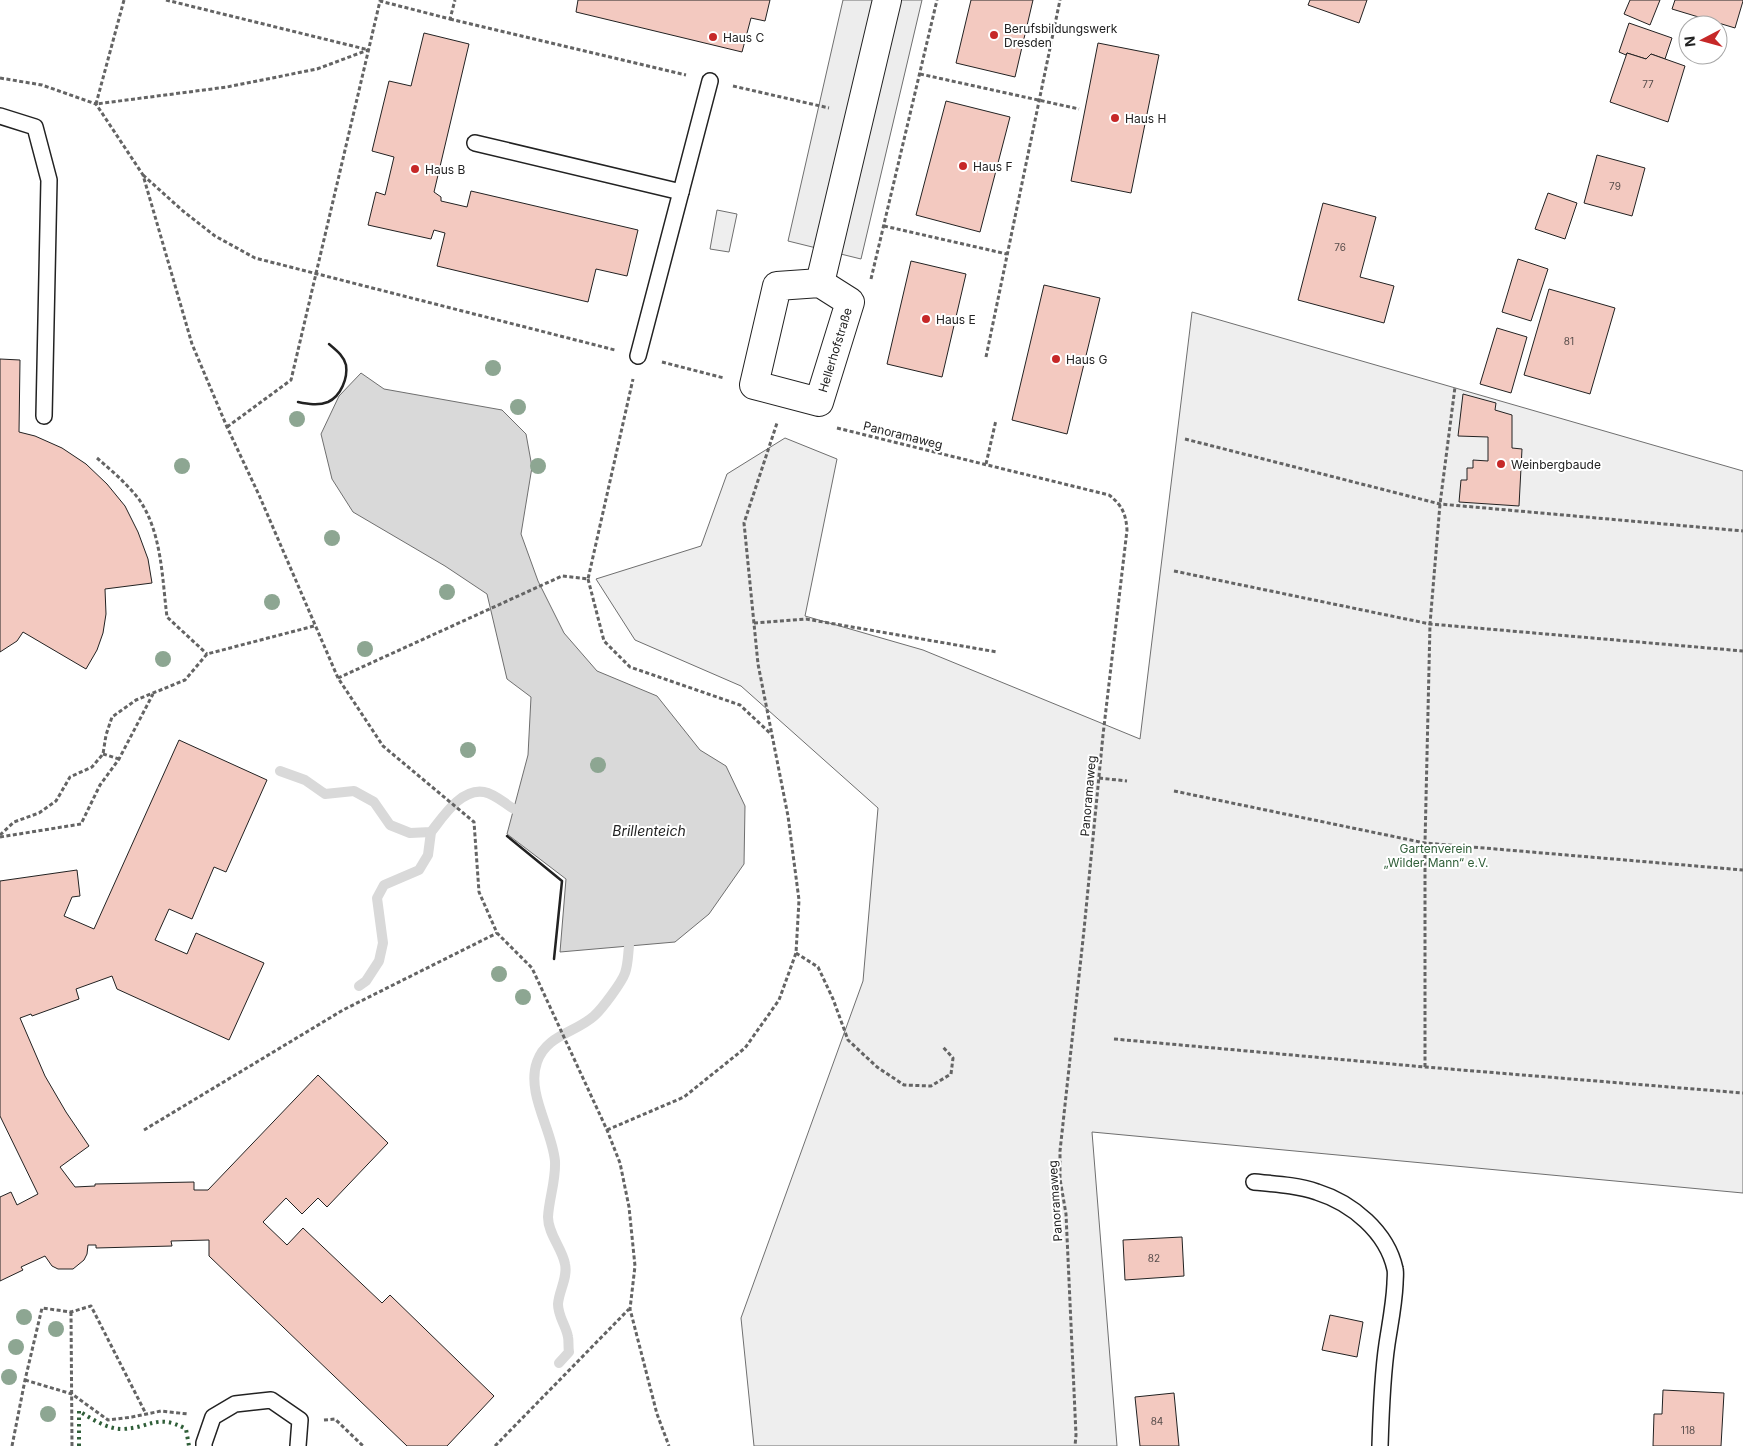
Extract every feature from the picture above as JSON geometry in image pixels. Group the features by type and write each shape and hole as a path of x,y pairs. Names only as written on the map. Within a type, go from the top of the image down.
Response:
{"street":[{"path":"754,385 777,286 820,283 887,0"},
{"name":"Hellerhofstraße","path":"754,385 819,402 850,302 820,283"}],"lane":[{"path":"638,356 710,80"},
{"path":"0,116 35,127 49,180 44,416"},
{"path":"475,143 681,192"},
{"path":"1254,1182 1292,1186 1318,1192 1346,1204 1368,1223 1386,1244 1395,1270 1394,1308 1382,1388 1380,1446"},
{"path":"204,1446 213,1417 235,1404 271,1400 300,1420 298,1446"}],"path":[{"path":"124,0 96,104 143,175 183,211 215,236 255,258 754,385"},
{"path":"166,0 369,50"},
{"path":"450,19 455,0"},
{"path":"870,284 937,0"},
{"path":"986,357 1060,0"},
{"path":"227,427 291,380 380,1 860,115"},
{"path":"0,78 42,85 96,104 245,84 317,69 369,50"},
{"path":"920,74 1079,109"},
{"path":"143,175 192,344 338,678 383,746 474,822 479,892 497,933 532,968 608,1130 620,1163 629,1207 635,1266 630,1309 657,1414 669,1446"},
{"path":"884,226 1007,254"},
{"path":"638,356 588,579 604,641 630,667 740,705 771,734"},
{"path":"1425,1067 1426,843 1430,624 1440,504 1455,387"},
{"path":"608,1130 684,1097 745,1048 779,1000 796,953 799,900 788,816 758,664 744,523 787,394"},
{"path":"986,464 996,420"},
{"name":"Panoramaweg","path":"835,428 1109,494 1120,504 1126,516 1127,530 1098,778 1060,1151 1060,1179 1066,1214 1076,1446"},
{"path":"1185,439 1440,504 1743,531"},
{"path":"97,458 138,499 153,526 161,565 167,617 207,654"},
{"path":"1174,571 1430,624 1743,651"},
{"path":"338,678 562,576 588,579"},
{"path":"754,623 806,619 997,652"},
{"path":"0,836 14,822 40,814 56,801 70,777 92,766 104,754 106,735 112,717 136,700 185,680 207,654 314,626"},
{"path":"0,836 81,824 100,785 119,759 154,693"},
{"path":"104,754 119,759"},
{"path":"1098,778 1127,780"},
{"path":"1174,791 1426,843 1743,870"},
{"path":"144,1130 343,1010 497,933"},
{"path":"796,953 818,967 834,999 848,1040 877,1067 904,1085 931,1086 951,1074 953,1058 942,1046"},
{"path":"1114,1039 1425,1067 1743,1092"},
{"path":"12,1446 42,1308 71,1312 91,1306 146,1414"},
{"path":"495,1446 630,1309"},
{"path":"71,1312 72,1446"},
{"path":"25,1380 72,1394 108,1420 161,1411 213,1417"},
{"path":"300,1420 335,1419 363,1446"}],"green space":[{"path":"717,210 737,214 729,252 710,249"},
{"name":"Gartenverein „Wilder Mann“ e.V.","path":"1192,312 1743,471 1743,1193 1092,1132 1117,1446 754,1446 741,1318 863,981 878,808 741,686 635,640 596,579 701,546 727,474 785,438 837,459 805,616 923,650 1140,739"}],"shaded area":[{"path":"843,0 922,0 861,259 788,241"}],"water":[{"name":"Brillenteich","path":"361,373 384,389 502,410 526,434 532,467 521,534 538,581 564,633 597,671 657,696 700,750 726,766 745,806 744,864 709,914 675,942 560,952 566,879 507,834 528,755 531,697 507,679 487,594 445,566 353,512 332,479 321,434 339,396"}],"building":[{"name":"Haus C","path":"578,0 770,0 765,21 751,18 742,52 576,12"},
{"path":"971,0 1033,0 1015,77 956,63"},
{"path":"1310,0 1367,0 1359,23 1308,5"},
{"path":"1630,0 1660,0 1650,25 1624,14"},
{"path":"1675,0 1743,0 1735,28 1728,26 1728,15 1692,15 1672,9"},
{"path":"1629,23 1672,38 1665,59 1651,54 1646,59 1619,52"},
{"name":"Haus B","path":"424,33 469,44 434,192 441,197 441,201 467,207 471,191 638,230 627,276 596,269 588,302 437,266 445,233 434,230 431,239 368,225 376,192 385,195 394,157 372,151 389,81 411,86"},
{"name":"Haus H","path":"1098,43 1159,55 1131,193 1071,181"},
{"path":"1627,53 1646,59 1651,54 1685,66 1668,122 1610,102"},
{"name":"Haus F","path":"946,101 1010,117 980,232 916,215"},
{"path":"1597,155 1645,168 1632,216 1584,203"},
{"path":"1548,193 1577,203 1565,239 1535,229"},
{"path":"1323,203 1376,217 1360,277 1394,286 1384,323 1298,300"},
{"path":"1518,259 1548,269 1531,321 1502,312"},
{"name":"Haus E","path":"911,261 966,274 942,377 887,364"},
{"name":"Haus G","path":"1044,285 1100,298 1067,434 1012,420"},
{"path":"1549,289 1615,308 1590,394 1524,375"},
{"path":"1497,328 1527,337 1511,393 1480,384"},
{"path":"0,359 20,360 19,432 35,436 62,448 86,464 107,484 125,506 138,532 148,559 152,583 105,589 106,614 103,633 97,650 86,669 23,632 17,641 0,652"},
{"path":"1463,394 1496,403 1495,410 1512,415 1512,448 1522,449 1519,506 1459,502 1461,480 1467,480 1467,468 1473,468 1473,460 1488,461 1488,437 1458,436"},
{"path":"179,740 267,780 226,872 214,867 192,919 169,909 155,940 187,954 196,933 264,963 229,1040 117,989 112,976 76,989 79,999 32,1016 31,1014 20,1018 45,1076 89,1146 60,1167 75,1187 95,1186 95,1184 194,1182 194,1190 208,1190 318,1075 388,1143 327,1207 318,1198 302,1214 286,1198 263,1222 287,1245 303,1228 382,1303 390,1295 494,1396 447,1446 407,1446 209,1256 209,1240 171,1241 172,1246 96,1248 96,1245 88,1245 84,1260 73,1269 58,1269 52,1266 45,1256 21,1267 23,1270 0,1281 0,1197 11,1192 17,1205 38,1194 0,1116 0,881 77,870 80,896 72,897 64,916 94,929"},
{"path":"1182,1237 1184,1276 1125,1280 1123,1240"},
{"path":"1330,1315 1363,1322 1357,1357 1322,1350"},
{"path":"1663,1390 1724,1393 1721,1446 1653,1446 1654,1414 1662,1414"},
{"path":"1174,1393 1179,1446 1140,1446 1135,1397"}],"waterway":[{"path":"280,771 305,780 325,794 354,791 374,802 390,825 410,833 431,832 453,805 468,794 476,792 492,795 514,809"},
{"path":"359,986 366,981 379,961 383,943 377,898 384,885 419,870 428,855 431,832"},
{"path":"559,1363 569,1352 568,1337 559,1313 558,1304 566,1269 548,1217 555,1161 537,1099 534,1074 541,1053 547,1046 562,1035 586,1022 602,1008 625,973 629,946"}],"hedge":[{"path":"79,1446 79,1411 100,1423 116,1429 161,1422 176,1424 186,1429 189,1446"}],"wall":[{"path":"298,402 309,404 328,402 337,396 343,386 346,365 339,353 329,344"},
{"path":"507,836 562,881 554,959"}],"place":[{"name":"Berufsbildungswerk Dresden","path":"994,35"},
{"name":"Haus C","path":"713,37"},
{"name":"Haus H","path":"1115,118"},
{"name":"Haus F","path":"963,166"},
{"name":"Haus B","path":"415,169"},
{"name":"Haus E","path":"926,319"},
{"name":"Haus G","path":"1056,359"},
{"name":"Weinbergbaude","path":"1501,464"}]}
